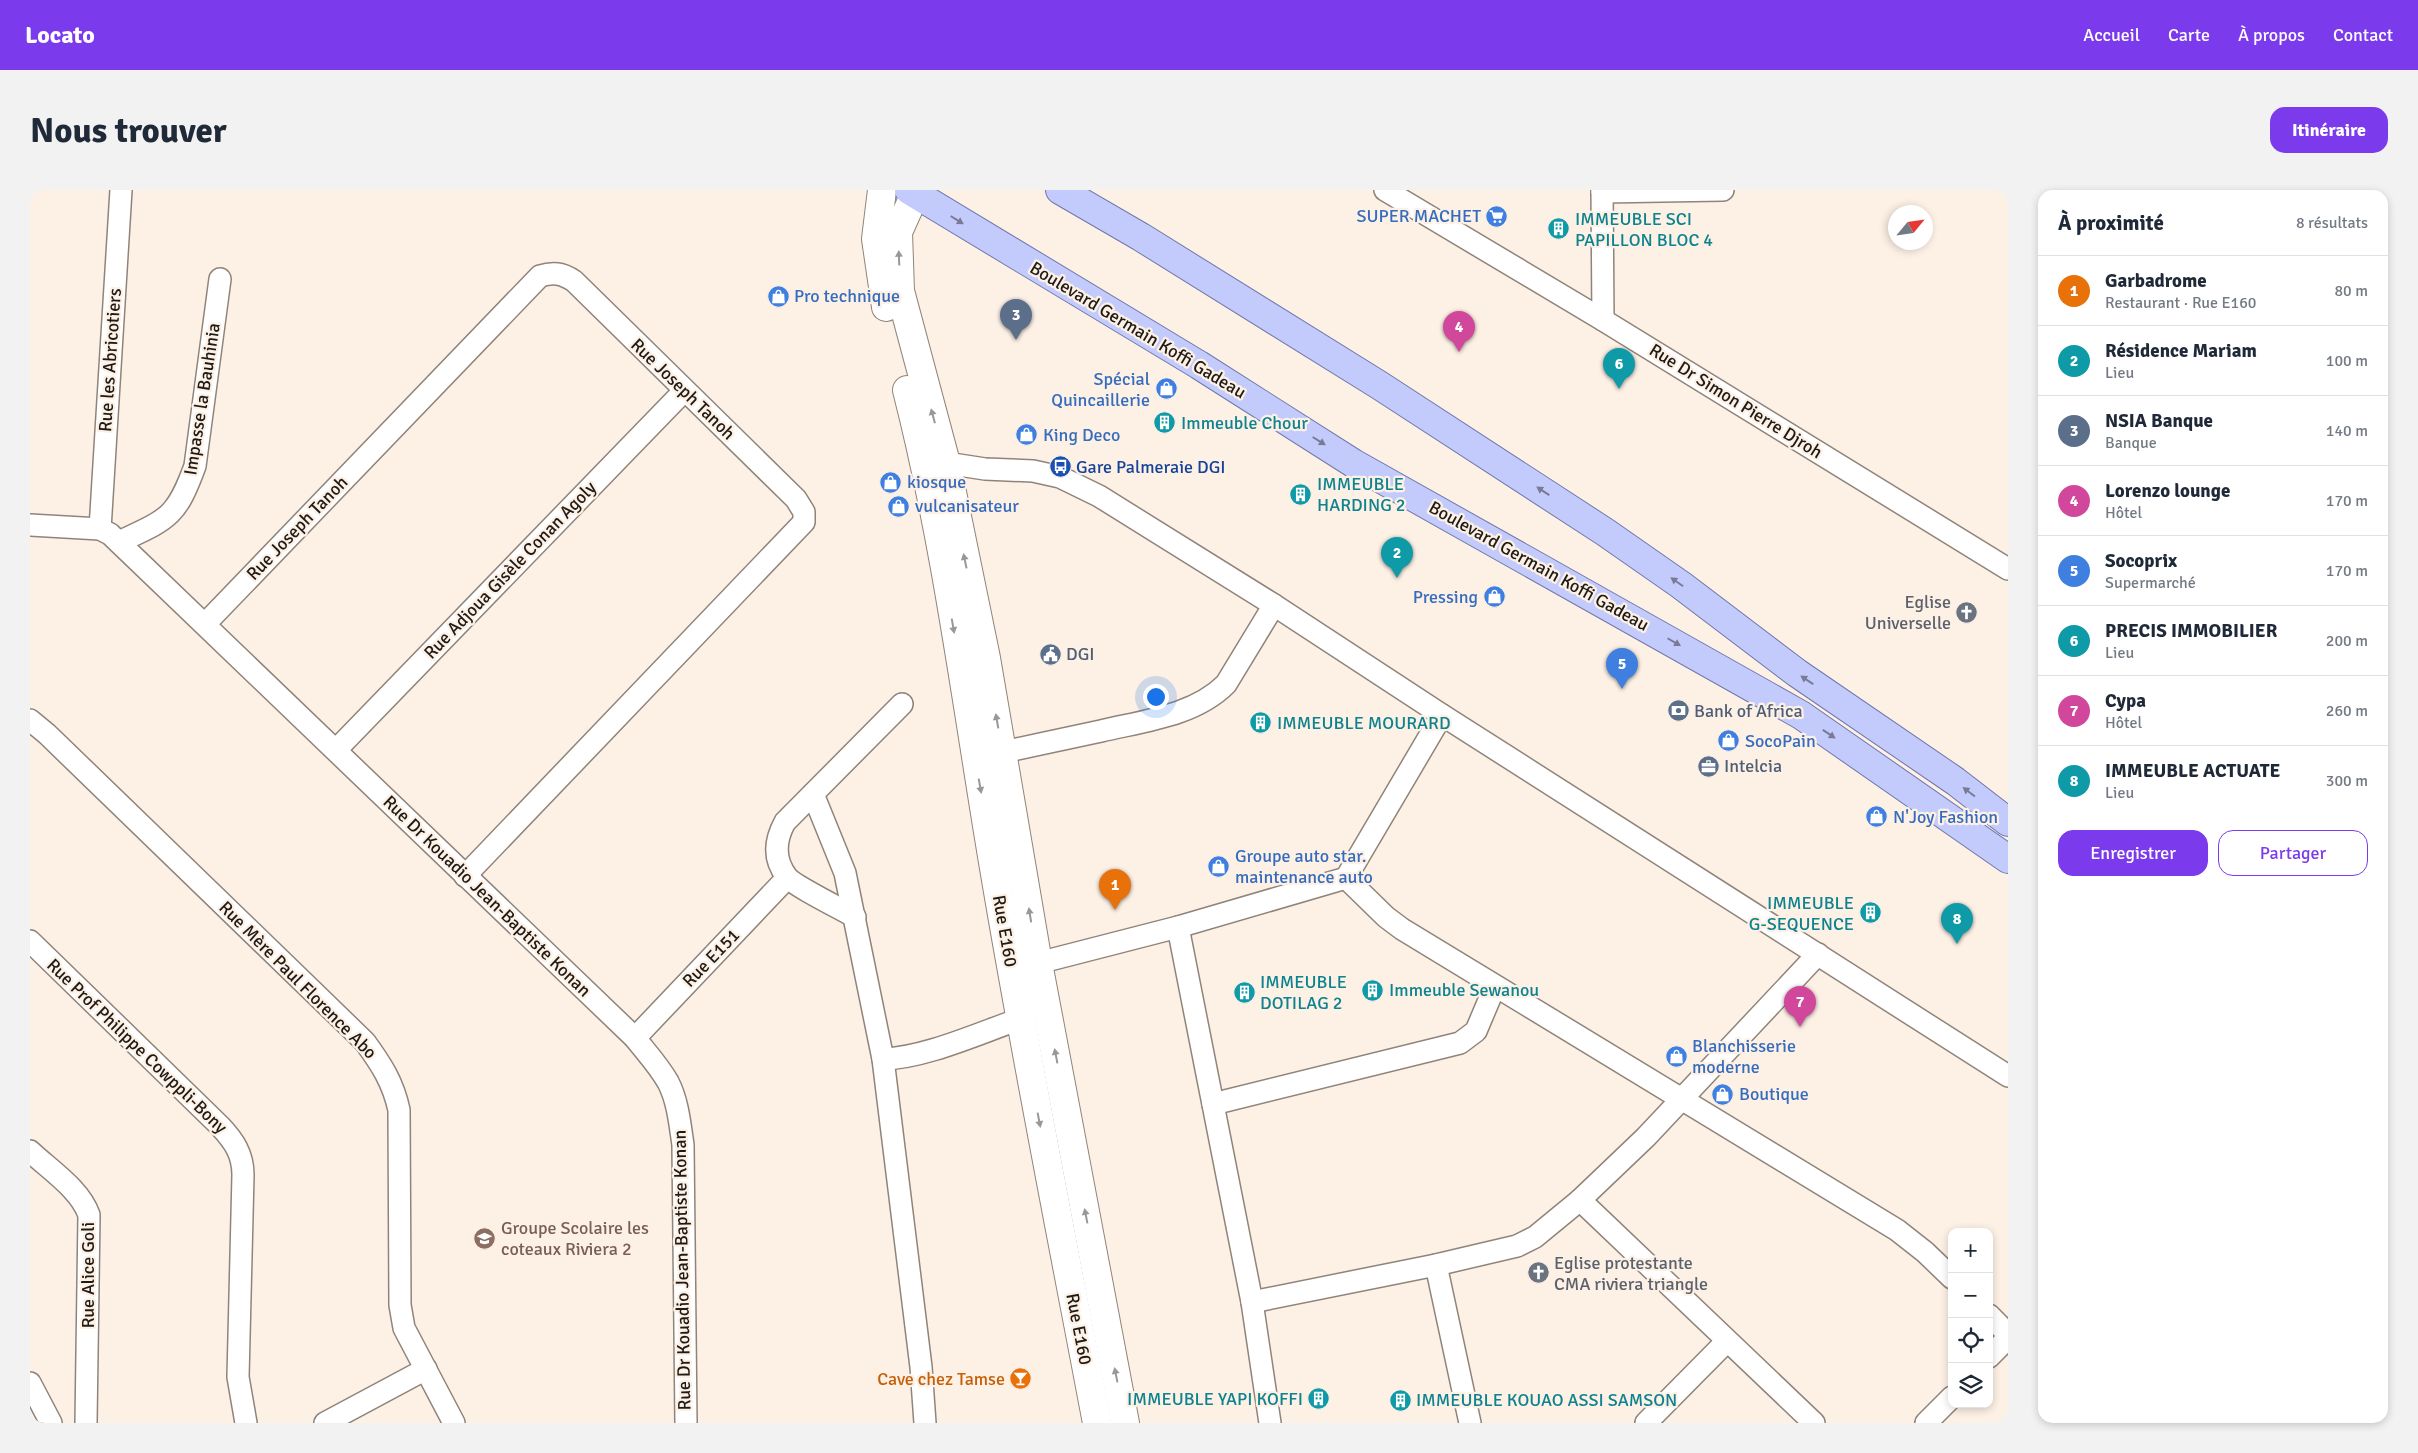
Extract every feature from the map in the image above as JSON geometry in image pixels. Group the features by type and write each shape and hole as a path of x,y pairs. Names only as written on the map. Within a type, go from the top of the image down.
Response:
{"main road":[{"path":"1060,190 1141,237 1379,384 1605,532 1681,585 1797,673 1955,781 2008,822"},
{"name":"Boulevard Germain Koffi Gadeau","path":"912,192 1199,365 1353,463 1801,715 2008,859"}],"street":[{"name":"Rue les Abricotiers","path":"100,529 121,190"},
{"name":"Rue Dr Simon Pierre Djroh","path":"1385,190 1603,320 2008,569"},
{"path":"1603,320 1602,191 1723,190"},
{"name":"Rue E160","path":"912,192 898,232 900,291 946,463 1003,752 1038,964 1125,1423"},
{"name":"Rue E160","path":"881,198 876,239 883,298 919,438 941,552 1020,1019 1096,1423"},
{"name":"Rue Joseph Tanoh","path":"205,624 540,276 552,273 565,275 574,281 796,499 804,512 804,522 465,876"},
{"name":"Impasse la Bauhinia","path":"120,542 163,520 178,507 196,466 220,279"},
{"name":"Rue Adjoua Gisèle Conan Agoly","path":"336,750 684,391"},
{"path":"919,438 946,463 985,469 1033,471 1060,477 1099,496 1274,605 1442,715 2008,1076"},
{"name":"Rue Dr Kouadio Jean-Baptiste Konan","path":"30,525 100,529 120,542 635,1038 668,1083 678,1110 683,1146 686,1423"},
{"path":"1003,752 1164,717 1204,701 1226,684 1274,605"},
{"path":"855,917 787,878 776,849 777,837 786,822 902,704"},
{"path":"1038,964 1178,927 1346,878 1442,715"},
{"name":"Rue Mère Paul Florence Abo","path":"30,720 47,734 364,1042 388,1074 395,1091 399,1110 400,1305 404,1328 454,1423"},
{"path":"814,794 845,873 883,1059 921,1367 925,1423"},
{"name":"Rue E151","path":"635,1038 787,878"},
{"path":"1346,878 1402,929 1897,1230 1925,1252 1948,1274"},
{"path":"1178,927 1252,1302 1270,1423"},
{"name":"Rue Prof Philippe Cowppli-Bony","path":"30,941 220,1126 233,1140 239,1151 243,1161 244,1175 238,1377 246,1423"},
{"path":"1252,1302 1436,1265 1517,1246 1535,1237 1580,1200 1646,1138 1818,954"},
{"path":"1213,1104 1460,1043 1476,1031 1495,986"},
{"path":"883,1059 910,1056 1020,1019"},
{"name":"Rue Alice Goli","path":"30,1151 75,1193 86,1207 89,1215 86,1423"},
{"path":"1580,1200 1814,1423"},
{"path":"1436,1265 1470,1423"},
{"path":"1992,1318 2008,1336 1993,1353"},
{"path":"1646,1423 1727,1341"},
{"path":"325,1423 426,1369"},
{"path":"30,1383 51,1423"},
{"path":"1926,1423 1948,1400"}],"place":[{"name":"SUPER MACHET","path":"1497,216"},
{"name":"IMMEUBLE SCI PAPILLON BLOC 4","path":"1559,229"},
{"name":"Pro technique","path":"778,296"},
{"name":"NSIA Banque","path":"1016,340"},
{"name":"Lorenzo lounge","path":"1459,352"},
{"name":"Spécial Quincaillerie","path":"1166,389"},
{"name":"PRECIS IMMOBILIER","path":"1619,389"},
{"name":"Immeuble Chour","path":"1165,423"},
{"name":"King Deco","path":"1027,435"},
{"name":"Gare Palmeraie DGI","path":"1060,467"},
{"name":"kiosque","path":"891,482"},
{"name":"IMMEUBLE HARDING 2","path":"1301,494"},
{"name":"vulcanisateur","path":"899,506"},
{"name":"Résidence Mariam","path":"1397,578"},
{"name":"Pressing","path":"1494,597"},
{"name":"Eglise Universelle","path":"1967,612"},
{"name":"DGI","path":"1050,654"},
{"name":"Socoprix","path":"1622,689"},
{"name":"Bank of Africa","path":"1678,711"},
{"name":"IMMEUBLE MOURARD","path":"1261,723"},
{"name":"SocoPain","path":"1729,741"},
{"name":"Intelcia","path":"1708,766"},
{"name":"N'Joy Fashion","path":"1877,817"},
{"name":"Groupe auto star. maintenance auto","path":"1219,866"},
{"name":"Garbadrome","path":"1115,910"},
{"name":"IMMEUBLE G-SEQUENCE","path":"1870,913"},
{"name":"IMMEUBLE ACTUATE","path":"1957,944"},
{"name":"Immeuble Sewanou","path":"1373,990"},
{"name":"IMMEUBLE DOTILAG 2","path":"1244,992"},
{"name":"Cypa","path":"1800,1027"},
{"name":"Blanchisserie moderne","path":"1676,1056"},
{"name":"Boutique","path":"1723,1094"},
{"name":"Groupe Scolaire les coteaux Riviera 2","path":"485,1238"},
{"name":"Eglise protestante CMA riviera triangle","path":"1538,1273"},
{"name":"Cave chez Tamse","path":"1021,1379"},
{"name":"IMMEUBLE YAPI KOFFI","path":"1319,1399"},
{"name":"IMMEUBLE KOUAO ASSI SAMSON","path":"1400,1400"}]}
